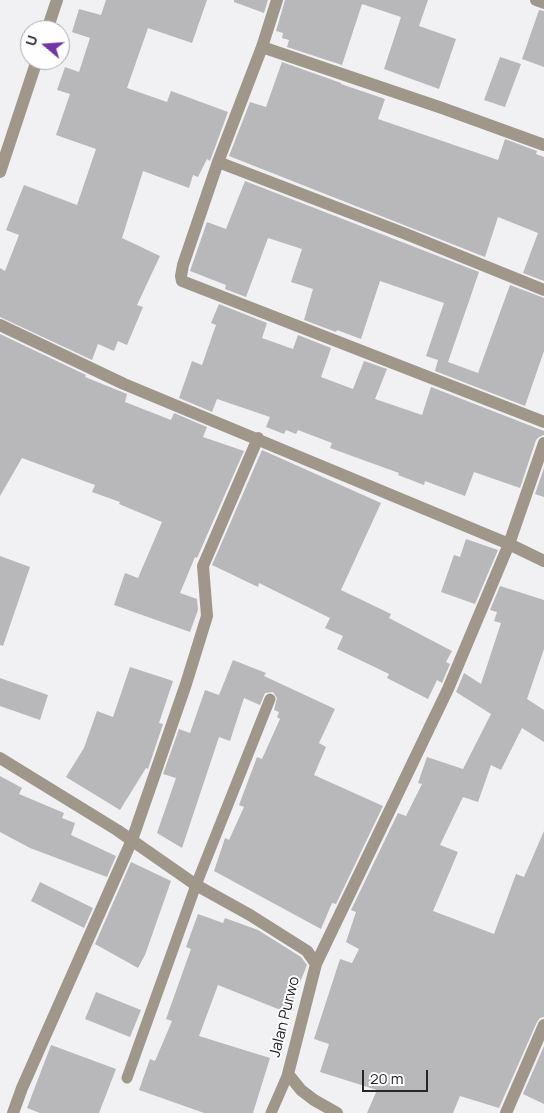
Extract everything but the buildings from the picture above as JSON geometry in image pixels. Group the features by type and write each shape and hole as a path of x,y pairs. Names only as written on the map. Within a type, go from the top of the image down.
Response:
{"street":[{"path":"50,20 57,0"},
{"path":"278,0 218,162 183,266 181,276 184,282 544,422"},
{"path":"536,0 544,3"},
{"path":"262,47 544,145"},
{"path":"0,172 34,70"},
{"path":"218,162 406,234 544,290"},
{"path":"0,325 124,384 258,438 509,544 544,561"},
{"path":"13,1113 30,1070 132,840 186,684 207,616 203,566 258,438"},
{"name":"Jalan Purwo","path":"337,1113 301,1090 288,1074 316,964 440,706 509,544 544,443"},
{"path":"0,758 132,840 196,885 250,915 307,951 316,964"},
{"path":"506,1113 544,1025"}],"lane":[{"path":"127,1078 196,885 270,699"},
{"path":"270,1113 288,1074"}]}
